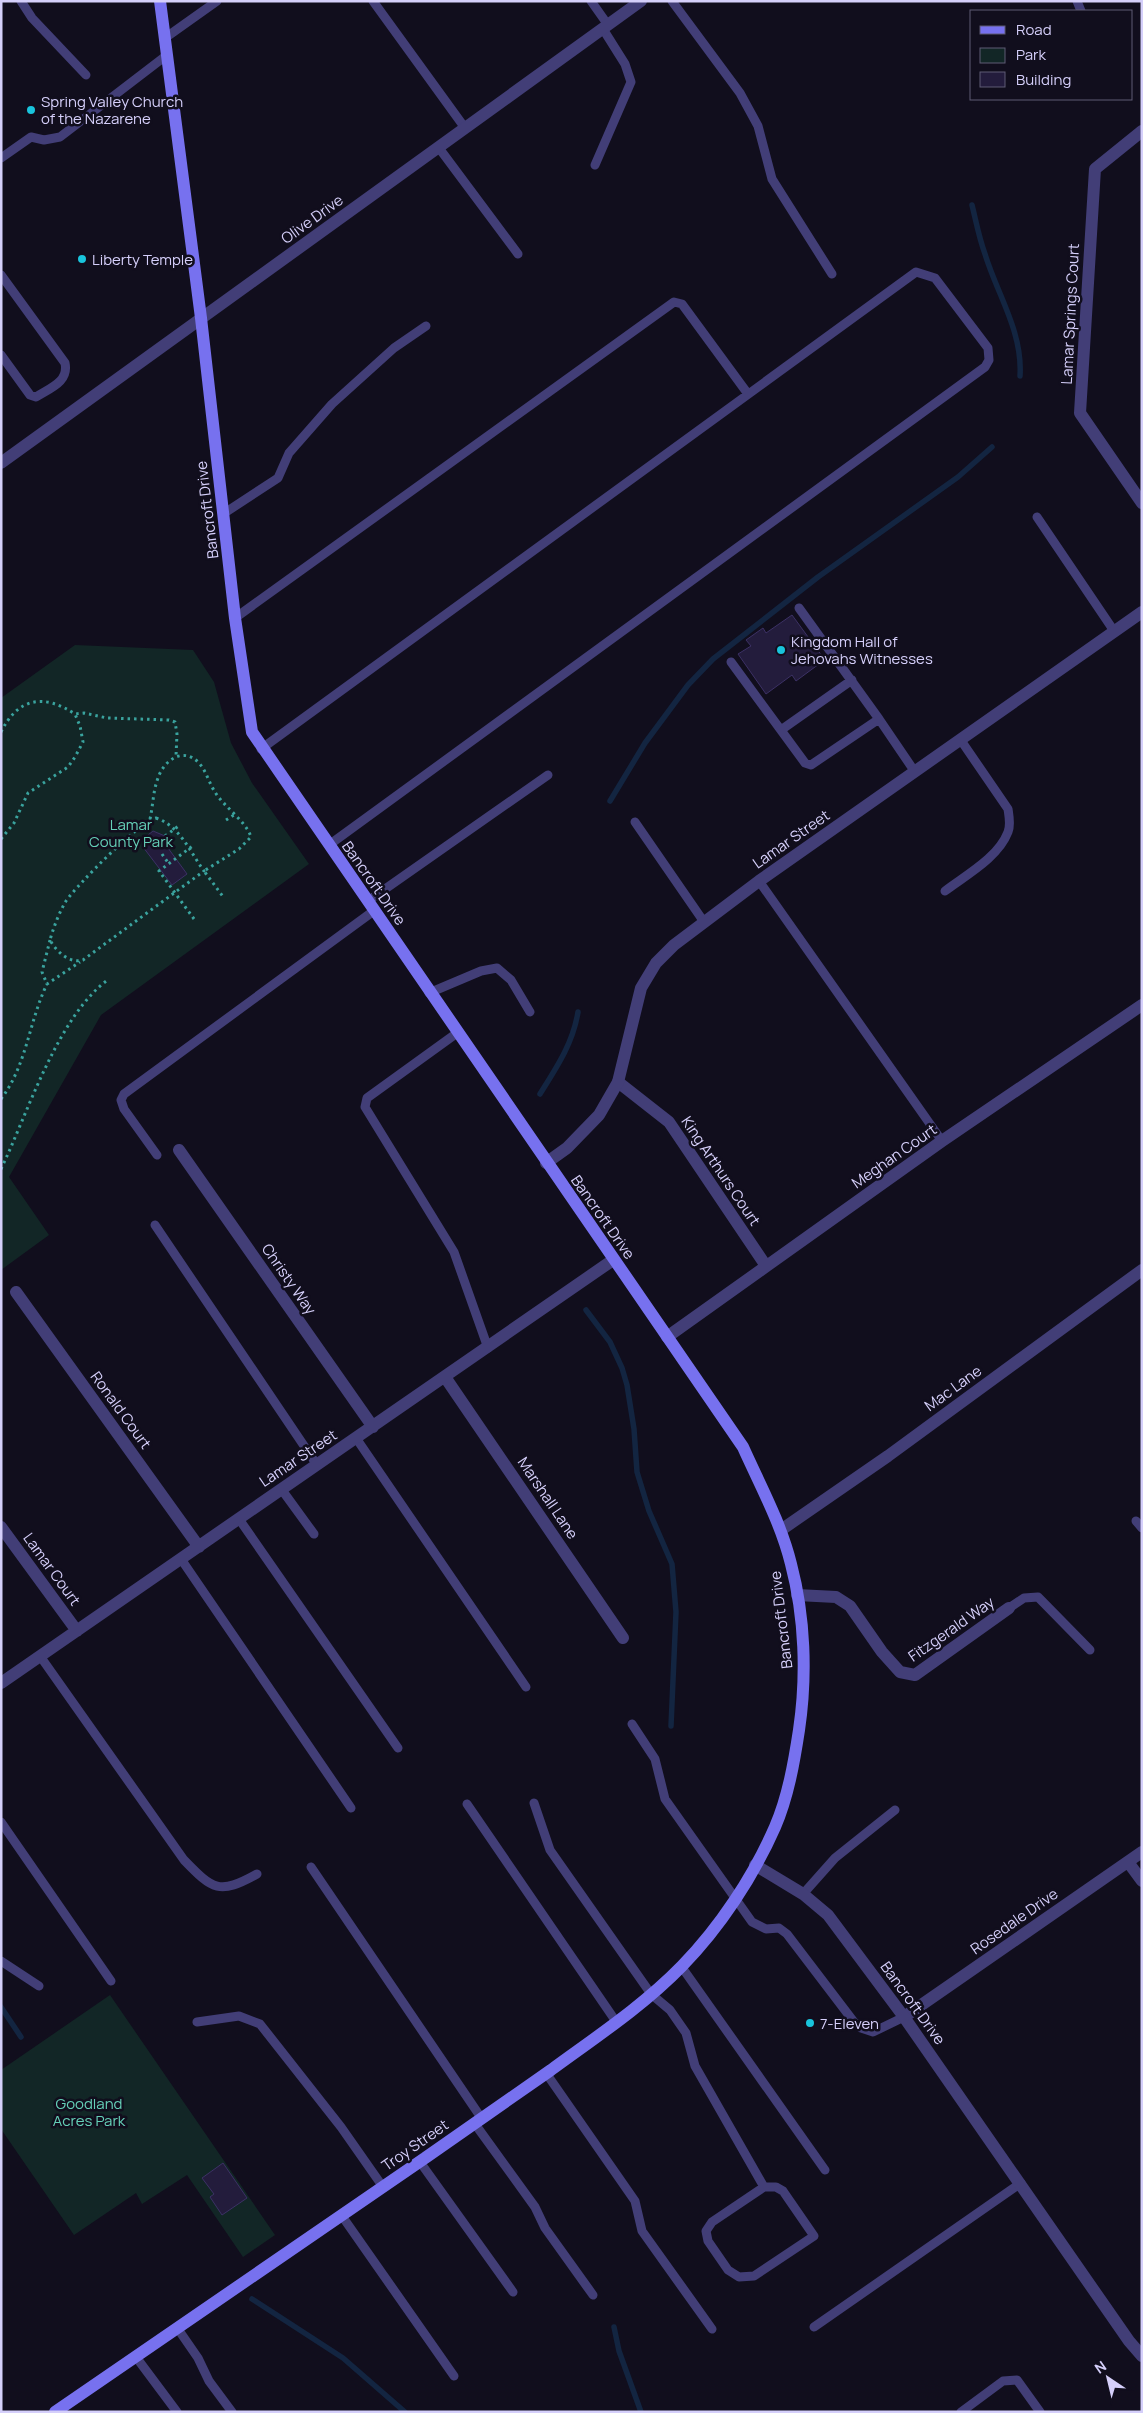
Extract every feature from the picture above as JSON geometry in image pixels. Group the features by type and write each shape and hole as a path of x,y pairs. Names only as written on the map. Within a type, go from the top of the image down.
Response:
{"main road":[{"name":"Bancroft Drive","path":"160,1 201,318 235,618 252,732 261,749 329,845 742,1447 781,1530 792,1565 797,1594 804,1667 802,1710 794,1766 775,1827 755,1865"},
{"name":"Troy Street","path":"55,2412 384,2187 616,2023 681,1966 712,1933 755,1865"}],"street":[{"name":"Olive Drive","path":"1,463 641,1"},
{"name":"Lamar Springs Court","path":"1142,131 1095,169 1080,413 1142,503"},
{"name":"Lamar Street","path":"546,1163 567,1148 599,1115 618,1082 642,986 662,957 674,945 758,881 1142,612"},
{"name":"Meghan Court","path":"667,1337 942,1141 1142,1005"},
{"name":"King Arthurs Court","path":"618,1082 669,1122 766,1266"},
{"name":"Christy Way","path":"179,1150 373,1427"},
{"name":"Lamar Street","path":"1,1683 613,1260"},
{"name":"Mac Lane","path":"781,1530 896,1450 1142,1270"},
{"name":"Ronald Court","path":"16,1292 199,1547"},
{"name":"Marshall Lane","path":"445,1377 623,1638"},
{"name":"Lamar Court","path":"1,1527 78,1630"},
{"name":"Fitzgerald Way","path":"797,1594 836,1597 850,1606 882,1652 900,1672 915,1675 1009,1608"},
{"name":"Rosedale Drive","path":"904,2017 1142,1852"},
{"path":"1128,1862 1142,1881"},
{"name":"Bancroft Drive","path":"755,1865 803,1894 828,1915 904,2017 1022,2184 1129,2341 1142,2356"}],"lane":[{"path":"21,1 32,18 86,75"},
{"path":"165,38 217,1"},
{"path":"373,1 466,128"},
{"path":"591,1 625,64 631,82 595,166"},
{"path":"672,1 740,93 758,126 772,179 832,274"},
{"path":"1,158 31,137 44,140 60,137 167,55"},
{"path":"439,148 518,254"},
{"path":"261,749 916,272 935,278 988,348 989,360 985,367 329,845"},
{"path":"1,275 65,363 67,372 64,379 36,397 30,395 1,355"},
{"path":"235,618 674,302 682,304 748,394"},
{"path":"223,514 278,478 289,453 332,404 394,348 426,326"},
{"path":"1037,517 1114,631"},
{"path":"799,608 852,680 915,772"},
{"path":"731,662 805,763 811,765 879,719"},
{"path":"781,730 852,680"},
{"path":"945,891 988,859 1001,844 1009,831 1010,825 1008,809 960,740"},
{"path":"157,1155 124,1109 121,1100 124,1094 371,906 548,775"},
{"path":"635,822 704,922"},
{"path":"758,881 942,1141"},
{"path":"429,993 481,971 497,968 511,980 530,1012"},
{"path":"457,1033 367,1098 366,1107 454,1252 488,1348"},
{"path":"155,1225 317,1465"},
{"path":"356,1438 526,1687"},
{"path":"282,1490 314,1534"},
{"path":"238,1519 398,1748"},
{"path":"181,1559 351,1808"},
{"path":"1009,1608 1024,1598 1038,1597 1090,1650"},
{"path":"40,1656 184,1860 204,1881 219,1888 239,1884 257,1874"},
{"path":"632,1724 655,1759 665,1799 752,1922 766,1929 779,1928 788,1934 854,2022 861,2028 873,2032 904,2017"},
{"path":"534,1803 550,1850 651,1994 670,2010 686,2033 695,2066 764,2186"},
{"path":"467,1804 616,2023"},
{"path":"803,1894 835,1858 895,1810"},
{"path":"1,1822 112,1981"},
{"path":"311,1866 535,2207 545,2228 593,2295"},
{"path":"1,1961 39,1986"},
{"path":"681,1966 825,2170"},
{"path":"197,2022 239,2016 260,2024 341,2127 384,2187"},
{"path":"546,2073 635,2201 642,2232 712,2329"},
{"path":"420,2162 513,2292"},
{"path":"814,2327 1022,2184"},
{"path":"764,2186 776,2187 783,2191 814,2236 754,2276 739,2277 728,2270 708,2241 706,2231 712,2222 764,2186"},
{"path":"342,2216 454,2376"},
{"path":"178,2329 198,2358 209,2381 232,2412"},
{"path":"136,2357 177,2412"},
{"path":"961,2412 1003,2381 1017,2380 1040,2412"}],"path":[{"path":"1,732 12,713 28,704 50,703 75,714 80,726 83,742 68,768 28,793 14,823 1,839"},
{"path":"75,714 84,713 107,718 169,720 175,722 177,734 176,756"},
{"path":"1,1099 21,1064 38,1003 46,984 83,960 204,872 239,849 251,837 248,829 214,791 198,762 188,755 176,756 165,765 158,777 150,819 94,869 72,892 62,908 50,940 42,972 46,984"},
{"path":"226,820 234,815"},
{"path":"150,819 163,821 175,829 224,898"},
{"path":"165,836 180,825"},
{"path":"194,845 159,870 194,919"},
{"path":"162,854 169,864"},
{"path":"50,940 63,956 78,961 83,960"},
{"path":"1,1169 61,1040 90,998 109,979"}],"green space":[{"name":"Lamar County Park","path":"75,645 193,650 214,682 231,743 252,783 309,864 101,1015 9,1177 49,1235 1,1270 1,698"},
{"name":"Goodland Acres Park","path":"110,1995 275,2235 243,2257 187,2175 142,2204 136,2193 74,2235 1,2129 1,2070"}],"building":[{"name":"Kingdom Hall of Jehovahs Witnesses","path":"792,615 822,656 816,660 819,664 796,681 792,675 766,694 738,654 751,646 746,640 763,628 766,633"},
{"path":"153,831 165,836 168,848 187,874 172,885 143,847 143,839"},
{"path":"223,2163 247,2198 222,2215 210,2197 214,2194 202,2178"}],"waterway":[{"path":"972,205 979,236 1013,329 1020,360 1020,376"},
{"path":"610,801 645,743 688,685 713,659 818,577 958,477 992,447"},
{"path":"540,1094 568,1044 578,1012"},
{"path":"586,1310 610,1342 622,1368 627,1385 634,1429 637,1472 649,1511 672,1564 676,1612 671,1726"},
{"path":"1,2007 21,2037"},
{"path":"252,2299 343,2358 405,2412"},
{"path":"614,2327 619,2351 641,2412"}],"place":[{"name":"Spring Valley Church of the Nazarene","path":"31,110"},
{"name":"Liberty Temple","path":"82,259"},
{"name":"Kingdom Hall of Jehovahs Witnesses","path":"781,650"},
{"name":"7-Eleven","path":"810,2023"}]}
